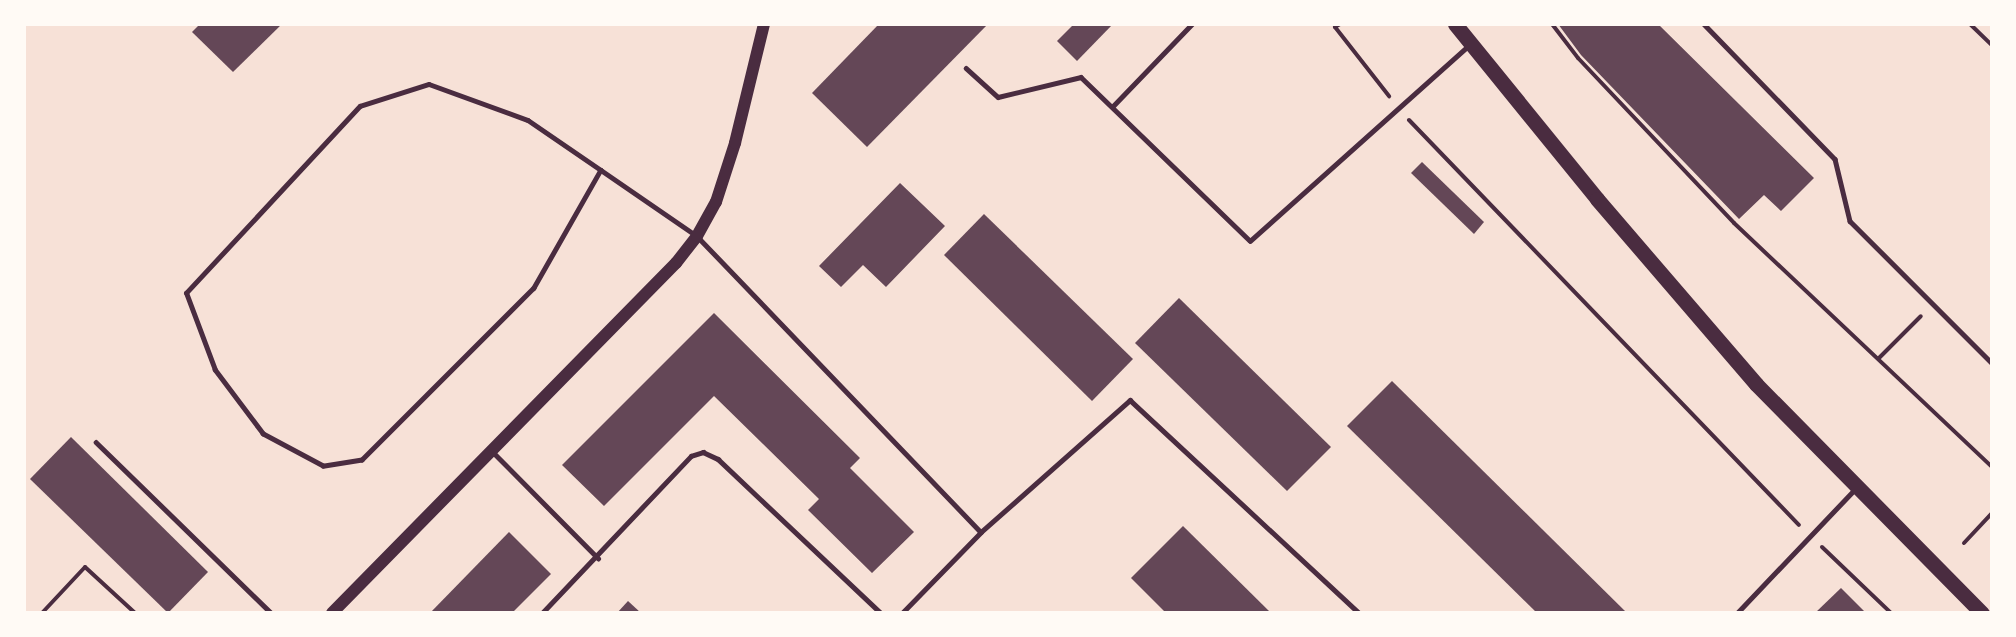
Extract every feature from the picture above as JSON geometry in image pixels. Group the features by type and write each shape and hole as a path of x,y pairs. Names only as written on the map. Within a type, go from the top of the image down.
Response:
{"main road":[{"path":"332,613 676,263 697,237 716,202 735,143 764,24"},
{"path":"1455,24 1597,199 1756,384 1982,613"}],"lane":[{"path":"1113,107 1192,24"},
{"path":"1704,24 1835,159 1850,221 1992,363"},
{"path":"966,68 998,97 1081,77 1250,241 1397,106 1471,43"},
{"path":"601,170 534,288 362,460 323,466 263,434 214,370 186,293 360,106 429,84 528,120 601,170 697,237 981,532"},
{"path":"902,613 981,532 1130,400 1359,613"},
{"path":"96,442 271,613"},
{"path":"491,451 598,558"},
{"path":"542,613 598,558 692,456 703,452 718,459 881,613"},
{"path":"1737,613 1857,487"}],"path":[{"path":"1552,24 1578,58 1734,223 1992,467"},
{"path":"1970,24 1992,45"},
{"path":"1335,25 1397,106 1809,536 1891,613"},
{"path":"1879,358 1933,304"},
{"path":"1964,543 1992,513"},
{"path":"42,613 85,567 135,613"}],"building":[{"path":"200,24 282,24 233,72 192,32"},
{"path":"879,24 988,24 867,147 812,93"},
{"path":"1074,24 1113,24 1077,61 1057,41"},
{"path":"1558,24 1658,24 1814,178 1781,211 1764,195 1739,219 1581,55"},
{"path":"1422,162 1484,222 1474,234 1411,173"},
{"path":"900,183 945,226 886,287 863,265 841,287 819,266"},
{"path":"984,214 1133,359 1092,401 944,255"},
{"path":"1179,298 1331,447 1287,491 1135,343"},
{"path":"714,313 860,458 850,468 914,532 872,573 808,510 819,499 714,396 604,506 562,465"},
{"path":"1392,381 1627,613 1537,613 1347,426"},
{"path":"71,437 208,572 168,613 30,479"},
{"path":"1183,526 1271,613 1166,613 1131,578"},
{"path":"509,532 551,574 512,613 430,613"},
{"path":"1841,588 1866,613 1815,613"},
{"path":"628,601 641,613 617,613"}]}
